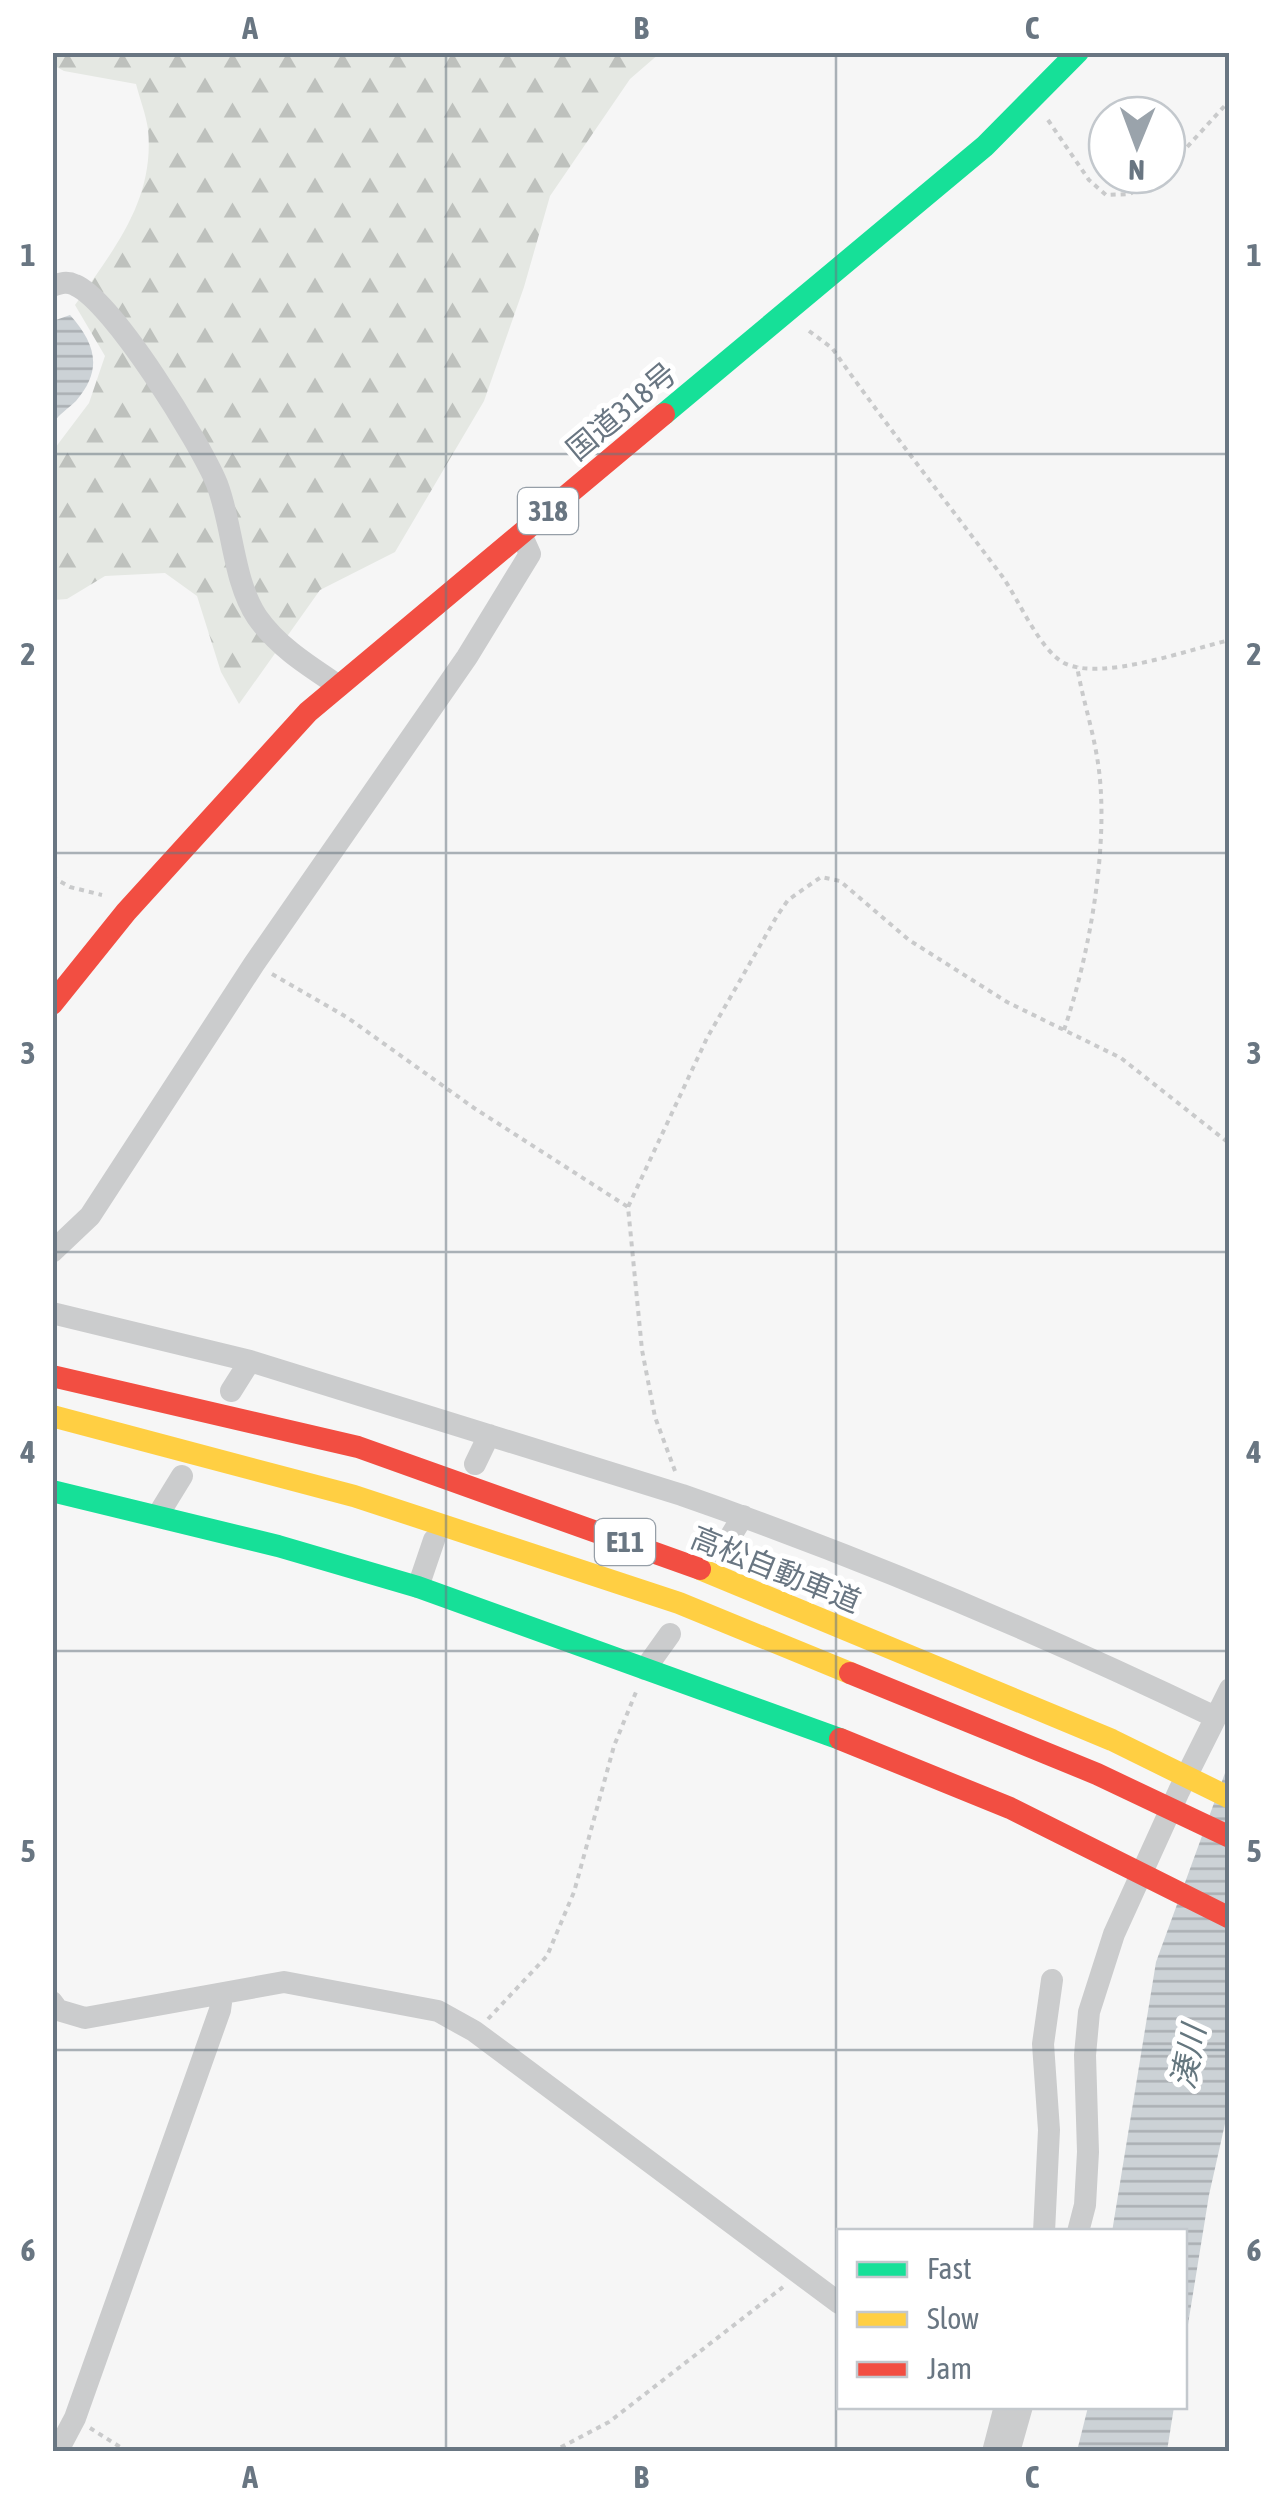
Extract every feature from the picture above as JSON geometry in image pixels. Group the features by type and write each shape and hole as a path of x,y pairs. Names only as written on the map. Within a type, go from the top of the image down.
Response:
{"main road":[{"name":"国道318号","path":"52,1004 126,912 308,712 985,146 1078,52"},
{"name":"高松自動車道","path":"52,1376 358,1447 689,1565 1112,1740 1230,1798"},
{"name":"E11","path":"52,1416 354,1496 679,1603 1097,1774 1230,1838"},
{"path":"52,1490 418,1587 840,1739 993,1801 1230,1918"}],"street":[{"path":"52,286 65,282 83,290 122,330 185,422 216,482 232,527 243,587 257,616 288,652 339,686"},
{"path":"52,1252 90,1216 254,964 467,657 530,554 521,534"},
{"path":"52,1313 250,1361 743,1516 1080,1652 1215,1717"},
{"path":"230,1390 250,1361"},
{"path":"475,1464 489,1435"},
{"path":"158,1515 182,1476"},
{"path":"721,1552 743,1516"},
{"path":"418,1587 434,1540"},
{"path":"645,1669 670,1634"},
{"path":"1079,2229 1085,2205 1088,2152 1085,2055 1089,2012 1114,1934 1230,1688"},
{"path":"1044,2229 1049,2130 1044,2044 1052,1980"},
{"path":"52,2002 58,2010 85,2018 284,1982 438,2012 474,2032 837,2301"},
{"path":"57,2452 82,2400 220,2010 222,1995"},
{"path":"993,2452 1005,2409"},
{"path":"1006,2409 1009,2452"}],"path":[{"path":"1034,99 1087,176"},
{"path":"1187,147 1230,100"},
{"path":"785,314 832,348 935,492 1004,578 1044,642 1063,662 1104,669 1230,640"},
{"path":"1064,1030 1075,998 1101,832 1097,758 1077,666"},
{"path":"52,877 70,887 97,892 126,912"},
{"path":"682,1495 655,1417 642,1350 628,1207 707,1038 777,916 788,900 821,877 840,881 909,940 1007,1002 1121,1058 1230,1144"},
{"path":"254,964 348,1018 474,1108 628,1207"},
{"path":"474,2032 507,2002 546,1956 574,1892 614,1746 645,1669"},
{"path":"552,2452 609,2422 798,2274"}],"green space":[{"path":"53,53 660,53 630,79 550,196 524,287 484,401 395,552 320,590 239,704 221,672 197,596 165,573 105,576 67,599 53,600 52,452 89,403 105,356 75,305 128,223 145,179 148,155 147,124 136,84 64,71 53,65"}],"water":[{"path":"70,315 86,336 93,368 85,390 53,423 53,321"},
{"name":"湊川","path":"1229,1762 1229,2106 1209,2195 1187,2331 1187,2229 1112,2229 1156,1962"},
{"path":"1088,2409 1174,2409 1167,2451 1077,2451"}],"traffic: fast":[{"path":"664,414 985,146 1078,52"},
{"path":"52,1491 278,1546 418,1587 840,1739"}],"traffic: slow":[{"path":"52,1416 354,1496 679,1603 850,1673"},
{"path":"700,1569 1112,1740 1230,1798"}],"traffic: jam":[{"path":"52,1004 126,912 308,712 664,414"},
{"path":"52,1376 358,1447 700,1569"},
{"path":"850,1673 1097,1774 1230,1837"},
{"path":"840,1739 1010,1808 1230,1918"}]}
